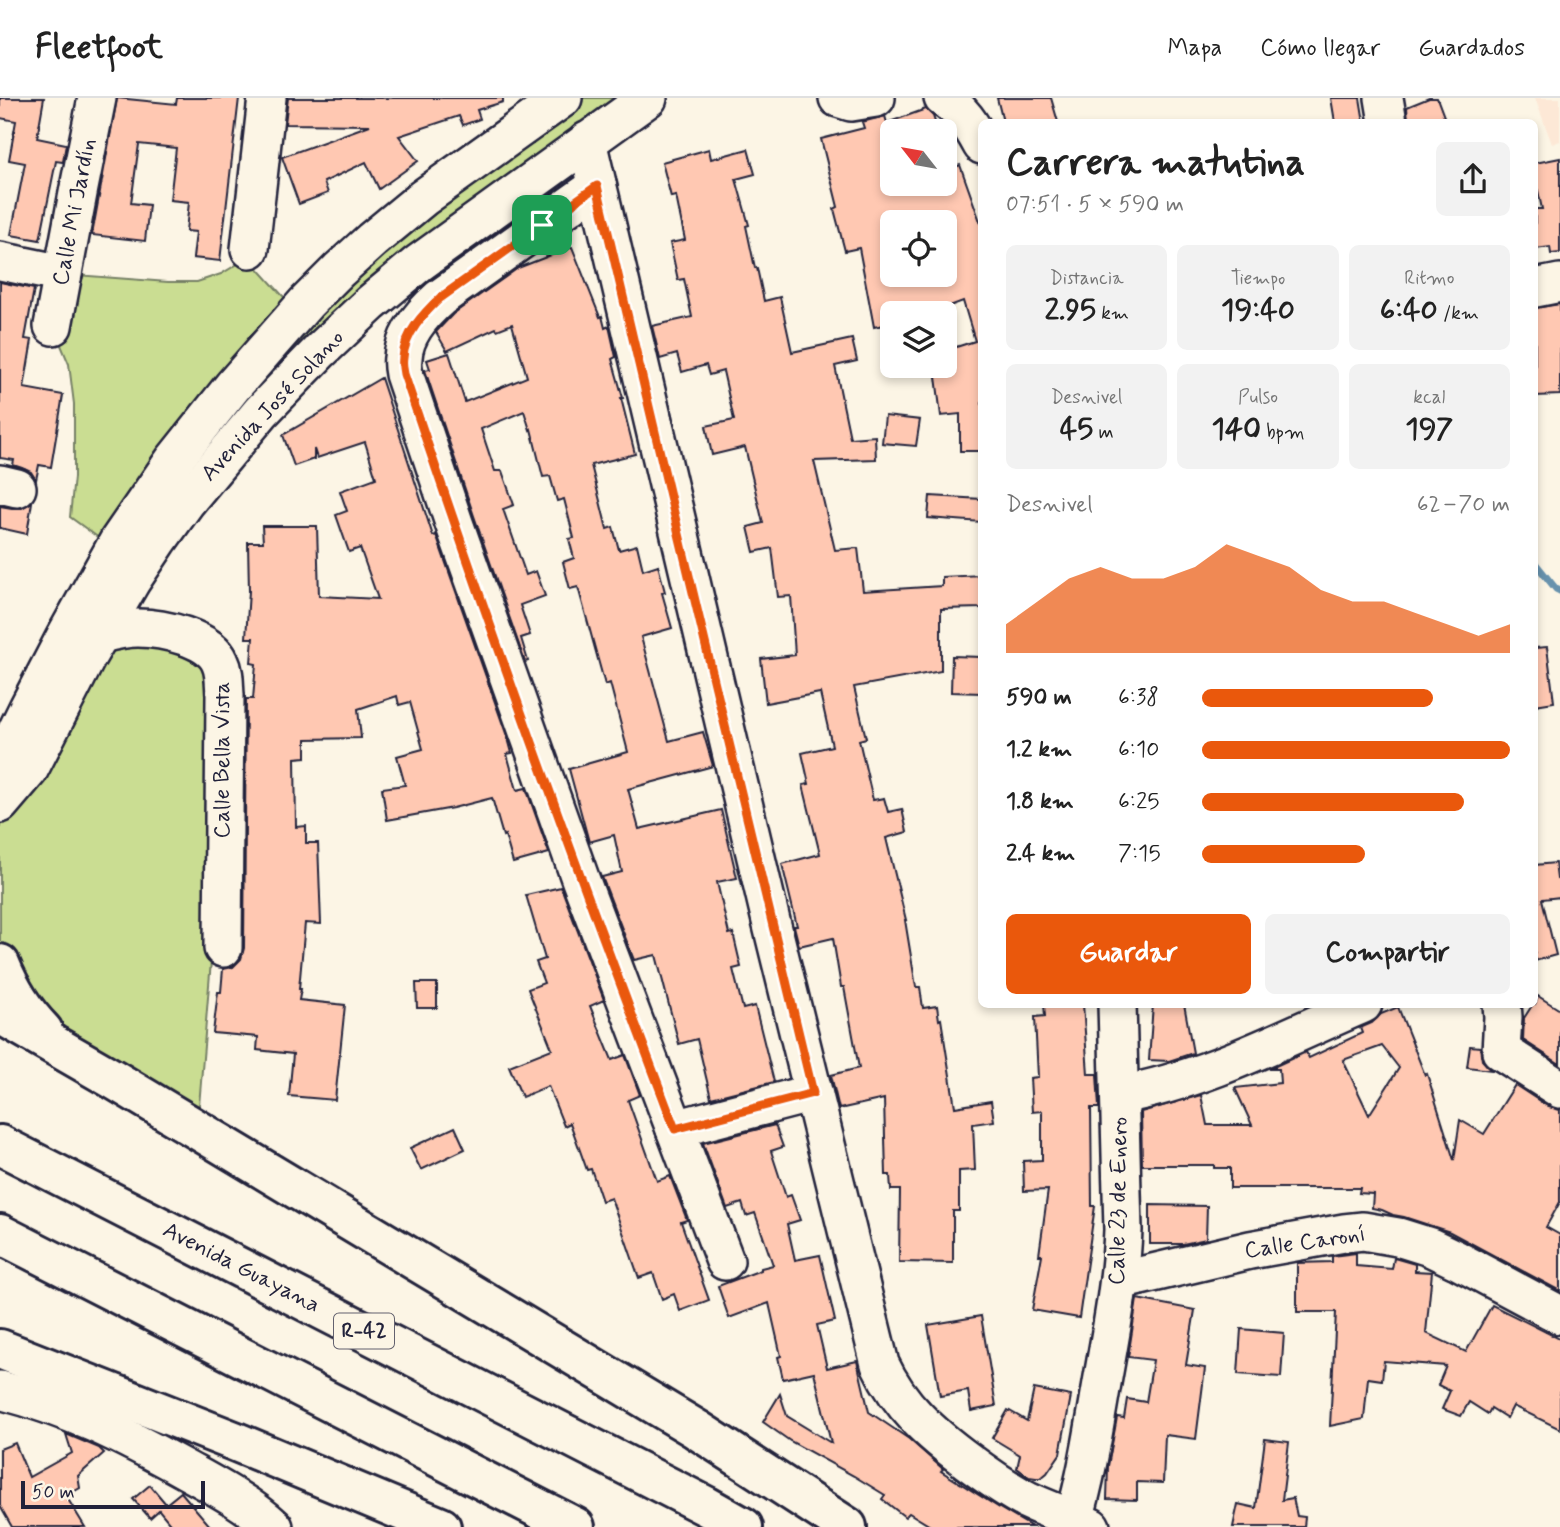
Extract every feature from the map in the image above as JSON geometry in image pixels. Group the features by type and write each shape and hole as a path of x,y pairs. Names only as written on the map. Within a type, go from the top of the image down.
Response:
{"main road":[{"path":"0,964 27,1014 57,1045"},
{"path":"5,1018 57,1045 696,1429 847,1527"},
{"name":"Avenida Guayana","path":"0,1145 743,1527"},
{"path":"0,1234 575,1527"},
{"path":"0,1349 234,1441 441,1527"}],"street":[{"name":"Calle Mi Jardín","path":"53,326 97,98"},
{"path":"250,249 267,98"},
{"name":"Avenida José Solano","path":"0,772 4,757 28,708 114,548 174,460 233,386 306,303 372,240 433,190 563,98"},
{"name":"Avenida José Solano","path":"0,804 29,770 82,666 132,580 186,502 261,412 320,351 419,263 648,98"},
{"path":"838,98 851,102 876,98"},
{"path":"943,98 957,107 978,138"},
{"path":"1384,98 1388,119"},
{"path":"587,141 880,1364 896,1394 933,1434 991,1479 1029,1500 1082,1523"},
{"path":"597,186 428,309 406,344 402,356 404,374 458,536 576,868 725,1261"},
{"path":"486,265 606,223"},
{"path":"0,261 63,274"},
{"path":"1538,287 1560,283"},
{"name":"Calle Bella Vista","path":"101,634 131,628 159,629 201,643 213,650 220,661 225,695 223,948"},
{"name":"Calle 23 de Enero","path":"1082,1523 1087,1466 1122,1262 1117,1008"},
{"path":"1119,1095 1165,1085 1227,1063 1354,1008"},
{"path":"1502,1008 1501,1051 1560,1089"},
{"path":"675,1129 813,1093"},
{"name":"Calle Caroní","path":"1119,1281 1250,1250 1363,1231 1398,1237 1430,1247 1560,1315"},
{"path":"0,1390 68,1411 135,1441 208,1482 261,1515 274,1527"}],"shaded area":[{"path":"1535,98 1560,98 1560,141 1552,144"}],"green space":[{"path":"563,98 648,98 371,303 101,633 213,650 212,949 197,1130 56,1045 0,964 0,772 114,549 70,517 74,477 74,404 69,364 53,326 63,274 197,282 221,274 236,265 250,249 254,264 299,311"}],"building":[{"path":"0,98 44,98 37,138 66,144 63,162 56,161 40,240 11,235 25,163 9,160 16,121 0,118"},
{"path":"117,98 176,104 177,98 239,98 220,261 193,258 196,232 186,231 189,202 170,200 176,148 139,144 131,203 149,205 145,241 92,235"},
{"path":"288,98 503,98 503,102 477,110 480,119 463,125 459,116 399,136 418,161 379,189 366,162 324,182 328,193 299,204 282,157 370,125 285,124"},
{"path":"997,98 1051,98 1057,119 1002,119"},
{"path":"1331,98 1360,98 1364,119 1334,119"},
{"path":"1429,98 1437,98 1445,119 1408,119 1407,107"},
{"path":"926,109 934,119 898,119"},
{"path":"885,116 886,119 880,119 880,196 957,196 957,166 960,165 978,216 978,451 960,451 960,414 941,416 936,378 957,378 957,347 975,341 963,301 957,303 957,301 880,301 880,326 874,327 859,248 845,251 834,209 838,207 821,139 864,128 862,122"},
{"path":"709,149 711,159 748,149 755,174 736,179 749,225 746,226 764,301 780,297 792,352 852,339 857,361 835,366 850,438 875,436 876,459 814,461 835,550 858,548 863,591 942,586 942,577 978,575 978,608 941,609 941,671 854,687 866,738 859,740 873,800 884,798 888,812 902,809 907,832 886,838 906,920 916,987 920,987 923,1008 937,1006 939,1020 941,1019 955,1107 991,1101 994,1121 973,1124 975,1170 959,1171 959,1211 953,1211 953,1263 899,1262 900,1190 891,1190 890,1175 886,1175 884,1099 839,1109 831,1075 859,1068 833,938 799,946 794,926 797,926 782,864 820,854 803,785 809,784 802,753 832,746 820,693 766,703 761,659 795,655 791,596 778,597 772,548 754,552 748,527 763,523 745,447 712,455 706,426 734,420 723,371 709,375 706,365 682,372 677,354 660,359 652,326 692,317 684,279 678,280 670,243 685,240 676,196 671,197 662,162"},
{"path":"1560,158 1560,253 1551,254 1550,247 1538,249 1538,209 1542,209 1538,191 1538,162"},
{"path":"572,247 605,328 609,326 616,357 612,359 635,454 591,465 607,529 613,527 619,550 637,545 643,570 658,565 665,592 662,593 672,628 641,637 669,741 703,732 713,766 628,789 639,829 721,810 737,878 717,882 729,934 733,933 741,967 733,969 743,1009 755,1006 774,1082 711,1098 697,1039 679,1044 656,955 634,960 602,877 622,872 614,835 589,842 569,769 628,752 610,683 605,685 578,587 570,589 563,562 574,558 569,539 574,538 564,499 557,501 550,476 543,477 524,411 481,429 495,471 502,471 514,505 503,509 526,575 536,571 545,596 520,605 530,635 521,638 528,661 525,662 425,370 430,369 427,360 449,353 465,402 527,377 512,324 497,330 496,328 447,351 436,332 453,314 518,268"},
{"path":"0,282 34,289 25,339 32,340 24,388 63,395 51,467 39,465 36,480 31,472 13,465 14,460 0,458"},
{"path":"1560,304 1560,395 1538,396 1538,308"},
{"path":"381,378 433,536 436,535 509,742 512,753 507,754 517,790 526,788 549,853 513,863 492,798 387,820 382,788 405,785 397,756 423,749 410,702 399,705 397,696 358,709 361,738 306,739 306,757 295,758 296,827 306,826 306,843 318,843 321,924 305,923 299,1000 345,1005 335,1100 289,1096 293,1054 257,1050 258,1037 213,1033 223,969 233,967 241,959 244,948 246,699 253,699 256,664 251,663 253,638 246,638 248,542 263,542 262,526 317,526 319,596 378,599 360,548 349,552 336,515 347,511 340,491 376,478 365,442 317,458 314,449 314,459 294,466 283,435"},
{"path":"885,416 920,420 916,446 882,443"},
{"path":"930,496 978,499 978,522 928,518"},
{"path":"32,502 27,534 0,528 0,506 22,508"},
{"path":"1547,647 1554,702 1538,705 1538,648"},
{"path":"952,656 978,657 978,693 951,692"},
{"path":"1555,863 1557,879 1560,878 1560,897 1542,899 1556,955 1538,960 1538,865"},
{"path":"561,887 604,1000 590,1006 612,1060 625,1055 640,1095 628,1100 657,1181 670,1176 687,1220 681,1222 709,1300 680,1311 674,1294 662,1299 653,1273 639,1278 611,1198 602,1201 591,1169 587,1170 570,1123 564,1126 548,1086 522,1097 509,1066 552,1049 528,989 544,983 536,962 545,959 526,895"},
{"path":"416,983 437,983 437,1008 417,1008"},
{"path":"1538,996 1560,1010 1560,1064 1523,1040 1524,1018 1530,1008 1538,1008"},
{"path":"1044,1008 1083,1008 1088,1074 1097,1074 1099,1108 1091,1108 1092,1206 1095,1206 1079,1318 1032,1310 1042,1255 1039,1255 1048,1190 1024,1191 1023,1161 1042,1160 1042,1111 1032,1112 1030,1078 1038,1077 1035,1017 1045,1016"},
{"path":"1153,1008 1185,1008 1193,1053 1169,1061 1149,1060"},
{"path":"1398,1008 1425,1075 1427,1074 1454,1160 1460,1120 1484,1134 1515,1085 1549,1107 1560,1110 1560,1202 1546,1227 1560,1235 1560,1291 1450,1232 1372,1208 1373,1194 1359,1193 1360,1188 1230,1188 1230,1168 1214,1168 1214,1165 1142,1165 1141,1112 1201,1095 1207,1125 1252,1125 1235,1088 1280,1083 1279,1069 1269,1069 1306,1052 1309,1058 1362,1033 1360,1028 1372,1023 1381,1014","holes":["1382,1046 1399,1068 1369,1115 1343,1060"]},
{"path":"1470,1046 1480,1047 1482,1060 1491,1070 1467,1067"},
{"path":"775,1125 783,1147 771,1151 786,1197 791,1195 800,1220 787,1224 795,1260 820,1255 835,1321 817,1325 827,1368 857,1361 869,1412 909,1439 943,1469 941,1471 1032,1527 932,1527 909,1513 905,1517 882,1499 885,1495 790,1441 763,1422 780,1394 787,1416 831,1443 814,1372 783,1379 778,1357 781,1356 769,1303 729,1318 718,1286 773,1265 755,1213 746,1216 742,1203 727,1208 703,1143"},
{"path":"455,1127 465,1149 421,1170 410,1148"},
{"path":"1150,1205 1207,1206 1206,1239 1183,1244 1150,1244"},
{"path":"1356,1253 1356,1266 1392,1269 1394,1258 1415,1264 1415,1271 1432,1272 1426,1333 1466,1352 1492,1305 1560,1339 1560,1429 1513,1406 1507,1418 1491,1408 1488,1414 1469,1402 1461,1416 1442,1409 1450,1391 1438,1385 1446,1366 1384,1361 1382,1380 1368,1378 1364,1419 1330,1426 1336,1312 1297,1312 1297,1263 1332,1262 1332,1256"},
{"path":"1137,1299 1195,1310 1186,1365 1205,1368 1196,1439 1165,1435 1163,1483 1137,1482 1137,1500 1107,1499 1108,1466 1117,1417 1124,1418 1127,1399 1146,1402 1153,1360 1128,1357"},
{"path":"981,1316 996,1406 971,1411 968,1391 940,1396 928,1325"},
{"path":"1241,1329 1284,1333 1281,1377 1238,1374"},
{"path":"1034,1389 1071,1396 1060,1454 1041,1478 1029,1477 1017,1468 1020,1455 992,1438 1008,1410 1027,1421"},
{"path":"66,1434 99,1448 104,1453 78,1476 80,1488 66,1496 85,1527 12,1527 0,1506 0,1449 15,1443 29,1477 72,1453"},
{"path":"1265,1439 1289,1442 1282,1500 1293,1498 1297,1516 1305,1517 1304,1527 1233,1527 1238,1504 1256,1508"},
{"path":"150,1485 166,1504 181,1492 211,1527 173,1527 159,1510 150,1518 133,1499"}],"waterway":[{"path":"1538,567 1560,591"}],"route":[{"path":"597,186 813,1093 675,1129 581,881 404,374 402,356 406,344 428,309 542,225 597,186"}]}
